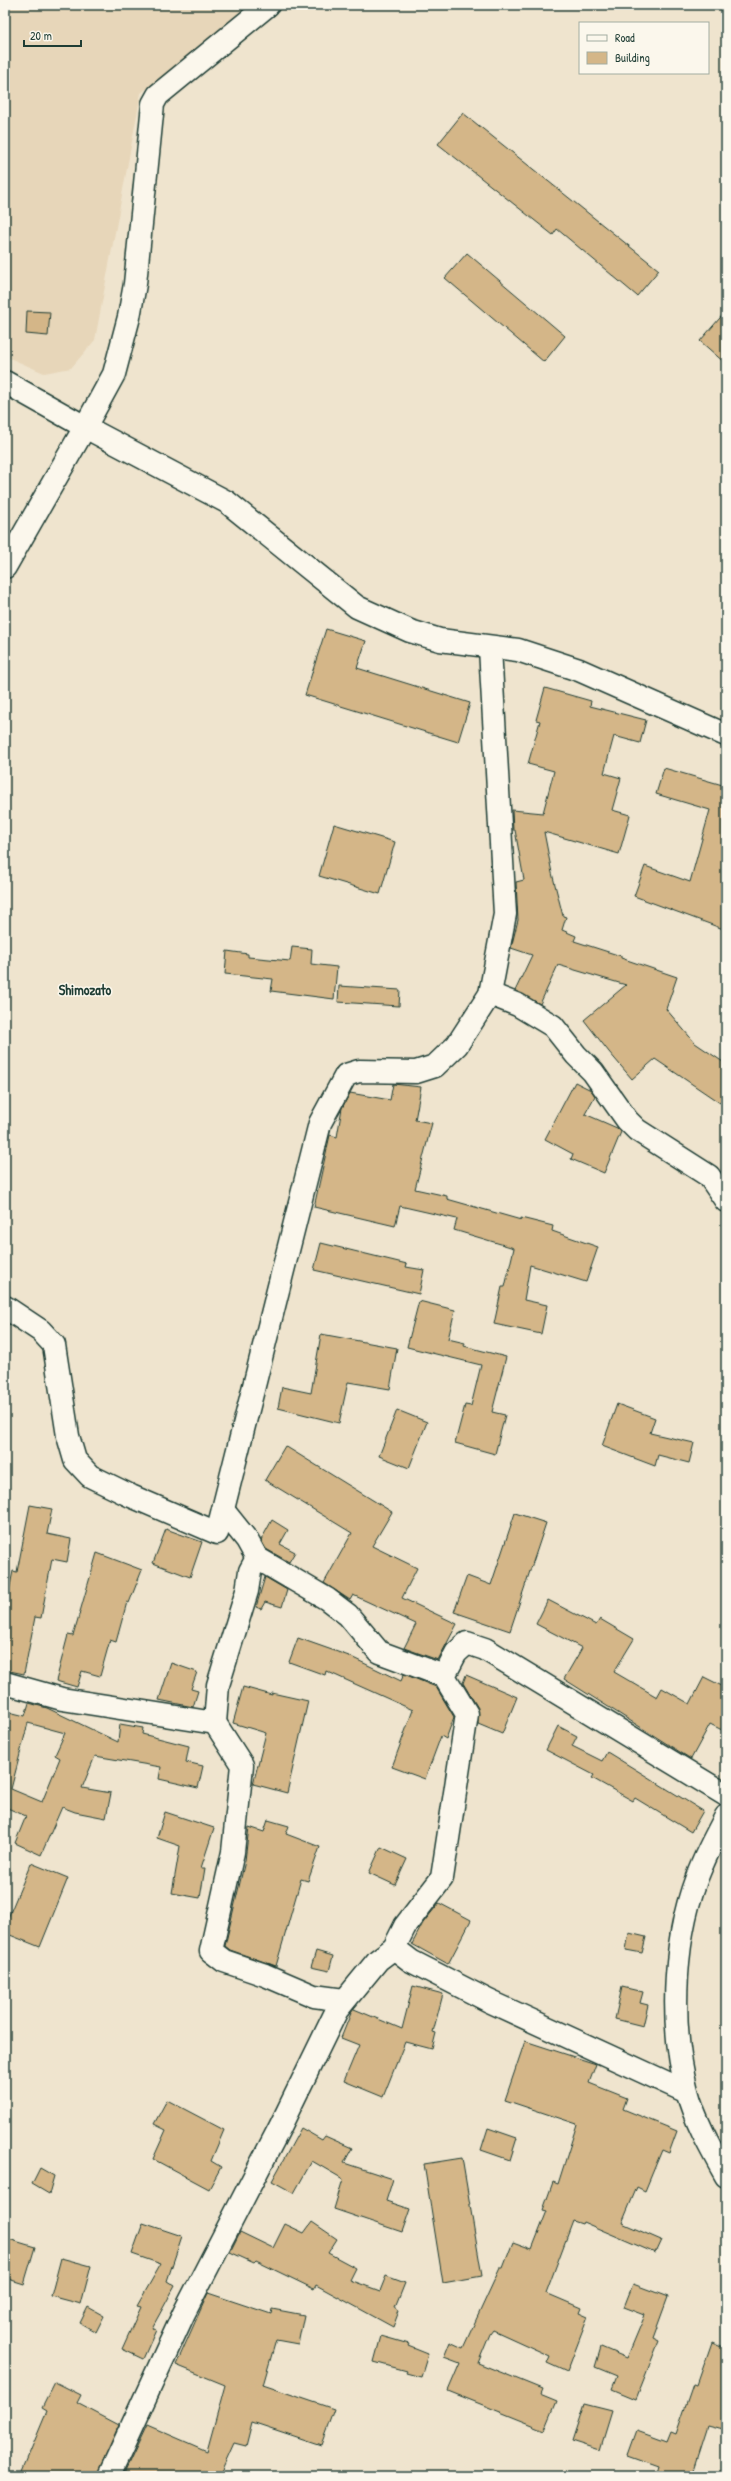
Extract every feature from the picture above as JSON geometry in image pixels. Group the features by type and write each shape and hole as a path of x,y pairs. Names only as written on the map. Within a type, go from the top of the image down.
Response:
{"street":[{"path":"5,567 114,374 129,318 134,284 153,104 158,94 268,5"},
{"path":"5,382 85,427 227,502 357,607 410,630 440,640 490,648 518,650 579,670 726,735"},
{"path":"5,1307 41,1330 54,1345 68,1436 75,1460 90,1476 130,1496 217,1533 320,1123 338,1087 346,1075 359,1070 416,1072 435,1066 456,1045 490,994 505,914 490,648"},
{"path":"490,994 518,1005 553,1026 576,1055 593,1072 627,1120 637,1130 709,1176 726,1201"},
{"path":"110,2476 184,2313 280,2127 337,2010 378,1960 394,1948 406,1926 442,1878 467,1714 444,1676 379,1652 348,1615 257,1558 247,1540 223,1510"},
{"path":"257,1558 250,1571 247,1591 218,1685 215,1723 242,1765 233,1852 211,1951 224,1961 265,1975 314,1996 344,2000"},
{"path":"444,1676 456,1653 467,1643 485,1649 726,1795"},
{"path":"5,1683 62,1699 215,1723"},
{"path":"726,1816 702,1866 686,1916 677,1970 676,2033 687,2092 706,2139 726,2176"},
{"path":"394,1948 410,1961 489,2001 687,2092"}],"shaded area":[{"path":"5,5 253,5 141,93 95,340 71,368 44,373 5,356"}],"building":[{"path":"463,113 659,270 637,296 557,229 553,235 438,144"},
{"path":"467,253 565,336 544,362 445,278"},
{"path":"27,311 50,312 48,336 26,334"},
{"path":"726,311 726,364 700,341"},
{"path":"326,629 366,641 357,668 470,703 458,742 305,695"},
{"path":"545,688 591,701 590,706 646,720 640,743 614,736 604,773 621,778 612,810 630,815 619,854 544,832 552,873 563,916 566,917 562,930 576,936 574,941 621,956 621,958 677,977 666,1009 695,1043 726,1064 726,1094 720,1103 655,1059 632,1079 609,1052 584,1020 626,985 558,965 540,1004 515,991 532,955 511,948 518,920 516,882 524,880 515,830 513,830 512,810 543,813 554,771 528,764 540,721 536,720"},
{"path":"664,768 726,786 726,930 634,896 645,866 690,882 710,810 656,794"},
{"path":"334,824 395,842 380,894 319,876"},
{"path":"292,947 312,949 311,964 337,967 334,999 271,991 273,979 225,974 227,951 248,954 248,957 290,961"},
{"path":"339,986 400,990 399,1006 338,1002"},
{"path":"575,1082 591,1090 595,1096 585,1114 617,1128 621,1132 604,1173 571,1159 573,1154 545,1139"},
{"path":"393,1084 421,1087 415,1120 432,1123 415,1189 447,1196 447,1199 521,1220 521,1218 553,1226 552,1231 598,1247 586,1282 530,1265 524,1300 547,1305 541,1334 494,1324 502,1287 505,1287 514,1248 454,1230 457,1219 400,1206 395,1226 314,1207 330,1135 337,1137 342,1108 350,1093 390,1100"},
{"path":"321,1243 407,1264 406,1267 424,1270 419,1294 314,1270"},
{"path":"419,1301 455,1310 448,1339 465,1343 464,1346 506,1357 492,1412 505,1415 495,1454 455,1443 465,1405 471,1406 481,1365 407,1347"},
{"path":"321,1334 397,1348 390,1389 348,1382 339,1423 278,1408 282,1387 311,1393"},
{"path":"617,1404 655,1418 650,1433 694,1443 689,1463 658,1455 655,1466 602,1446"},
{"path":"397,1410 427,1422 409,1468 379,1456"},
{"path":"285,1446 392,1512 372,1546 417,1568 402,1598 457,1624 438,1660 404,1648 416,1624 353,1595 350,1600 324,1583 352,1533 265,1480"},
{"path":"30,1505 52,1509 47,1534 71,1539 67,1562 52,1559 41,1618 35,1617 24,1674 5,1670 5,1611 13,1571 17,1572"},
{"path":"515,1513 546,1523 510,1631 454,1612 467,1576 491,1585"},
{"path":"272,1520 288,1530 280,1544 295,1552 289,1562 266,1549 261,1540"},
{"path":"166,1529 202,1542 190,1577 153,1563"},
{"path":"97,1553 142,1570 129,1603 127,1602 116,1642 110,1640 100,1676 82,1671 77,1687 56,1681 68,1635 73,1636"},
{"path":"265,1577 287,1590 282,1607 265,1602 261,1609 256,1607"},
{"path":"548,1600 596,1625 600,1619 634,1639 614,1672 657,1697 662,1688 690,1704 704,1677 726,1688 726,1732 710,1724 691,1759 564,1679 582,1648 536,1624"},
{"path":"298,1638 349,1656 401,1681 404,1674 436,1687 454,1717 446,1739 441,1736 425,1779 392,1767 413,1710 326,1671 325,1675 289,1662"},
{"path":"171,1663 197,1672 191,1689 198,1691 193,1707 159,1700"},
{"path":"466,1675 517,1697 502,1734 478,1724 478,1708 463,1683"},
{"path":"243,1687 272,1695 272,1693 308,1701 287,1793 253,1784 266,1733 233,1723"},
{"path":"29,1703 47,1708 118,1742 120,1724 143,1728 142,1734 189,1746 186,1762 203,1766 198,1788 159,1779 161,1767 95,1756 82,1788 111,1793 106,1818 75,1812 62,1807 41,1855 15,1843 26,1816 5,1807 5,1711 25,1716","holes":["28,1723 65,1733 55,1755 60,1758 42,1802 11,1789"]},
{"path":"558,1726 577,1736 572,1746 602,1761 607,1752 703,1811 691,1832 635,1798 633,1801 592,1778 594,1775 546,1750"},
{"path":"165,1812 214,1828 201,1868 205,1868 200,1898 172,1893 180,1846 157,1838"},
{"path":"268,1820 289,1826 286,1834 320,1847 308,1881 301,1879 276,1966 230,1950 225,1946 245,1861 249,1827 264,1832"},
{"path":"381,1847 407,1859 395,1885 369,1873"},
{"path":"31,1863 68,1878 40,1947 5,1933 5,1925"},
{"path":"439,1903 471,1920 448,1964 412,1944 423,1923"},
{"path":"629,1933 646,1937 642,1953 626,1950"},
{"path":"316,1951 333,1956 329,1971 311,1967"},
{"path":"413,1986 443,1994 433,2032 436,2033 432,2049 405,2042 383,2097 344,2081 359,2045 341,2038 351,2013 354,2009 402,2029"},
{"path":"622,1987 643,1992 640,2003 648,2005 643,2026 615,2019"},
{"path":"525,2041 596,2064 589,2083 627,2098 623,2109 677,2131 669,2153 662,2150 645,2191 637,2187 622,2223 661,2240 655,2253 583,2222 582,2224 573,2221 546,2293 581,2308 579,2313 588,2317 567,2372 547,2363 550,2356 493,2330 490,2334 478,2363 542,2389 540,2394 557,2401 545,2430 448,2391 460,2363 444,2357 450,2342 463,2348 500,2268 503,2268 513,2242 532,2249 547,2211 543,2210 553,2182 558,2184 577,2124 505,2100"},
{"path":"167,2100 224,2130 211,2161 221,2167 209,2189 153,2159 166,2130 154,2124"},
{"path":"301,2128 322,2140 325,2136 352,2148 344,2163 393,2179 386,2201 410,2209 402,2232 334,2209 343,2179 312,2161 294,2193 272,2181"},
{"path":"488,2128 517,2138 510,2160 481,2150"},
{"path":"462,2158 482,2276 443,2283 424,2164"},
{"path":"40,2168 54,2176 49,2194 32,2184"},
{"path":"312,2222 337,2239 328,2253 356,2268 350,2280 380,2291 386,2276 405,2283 395,2308 399,2311 393,2327 316,2285 314,2289 256,2261 254,2263 230,2252 240,2232 273,2248 285,2224 304,2233"},
{"path":"143,2223 182,2236 167,2281 175,2286 152,2328 156,2330 143,2359 122,2349 141,2307 137,2306 161,2264 132,2254"},
{"path":"5,2238 35,2247 24,2284 5,2278"},
{"path":"61,2258 91,2266 81,2304 51,2296"},
{"path":"633,2284 668,2297 653,2338 659,2341 636,2399 612,2389 617,2376 595,2367 601,2347 627,2358 645,2315 624,2307"},
{"path":"208,2293 271,2314 272,2309 304,2315 298,2344 276,2340 263,2385 334,2409 321,2445 252,2422 246,2446 234,2443 219,2476 123,2476 147,2425 207,2451 225,2385 176,2365"},
{"path":"88,2307 104,2316 96,2332 80,2323"},
{"path":"381,2336 409,2344 408,2346 428,2354 421,2377 406,2373 407,2371 374,2362"},
{"path":"712,2342 726,2348 726,2431 707,2426 691,2476 656,2476 659,2466 628,2455 637,2430 667,2441 671,2431 676,2433 693,2384 697,2385"},
{"path":"55,2382 81,2395 77,2403 119,2425 97,2476 20,2476 47,2411 42,2408"},
{"path":"584,2404 612,2411 600,2450 572,2441"}],"district":[{"name":"Shimozato","path":"85,990"}]}
